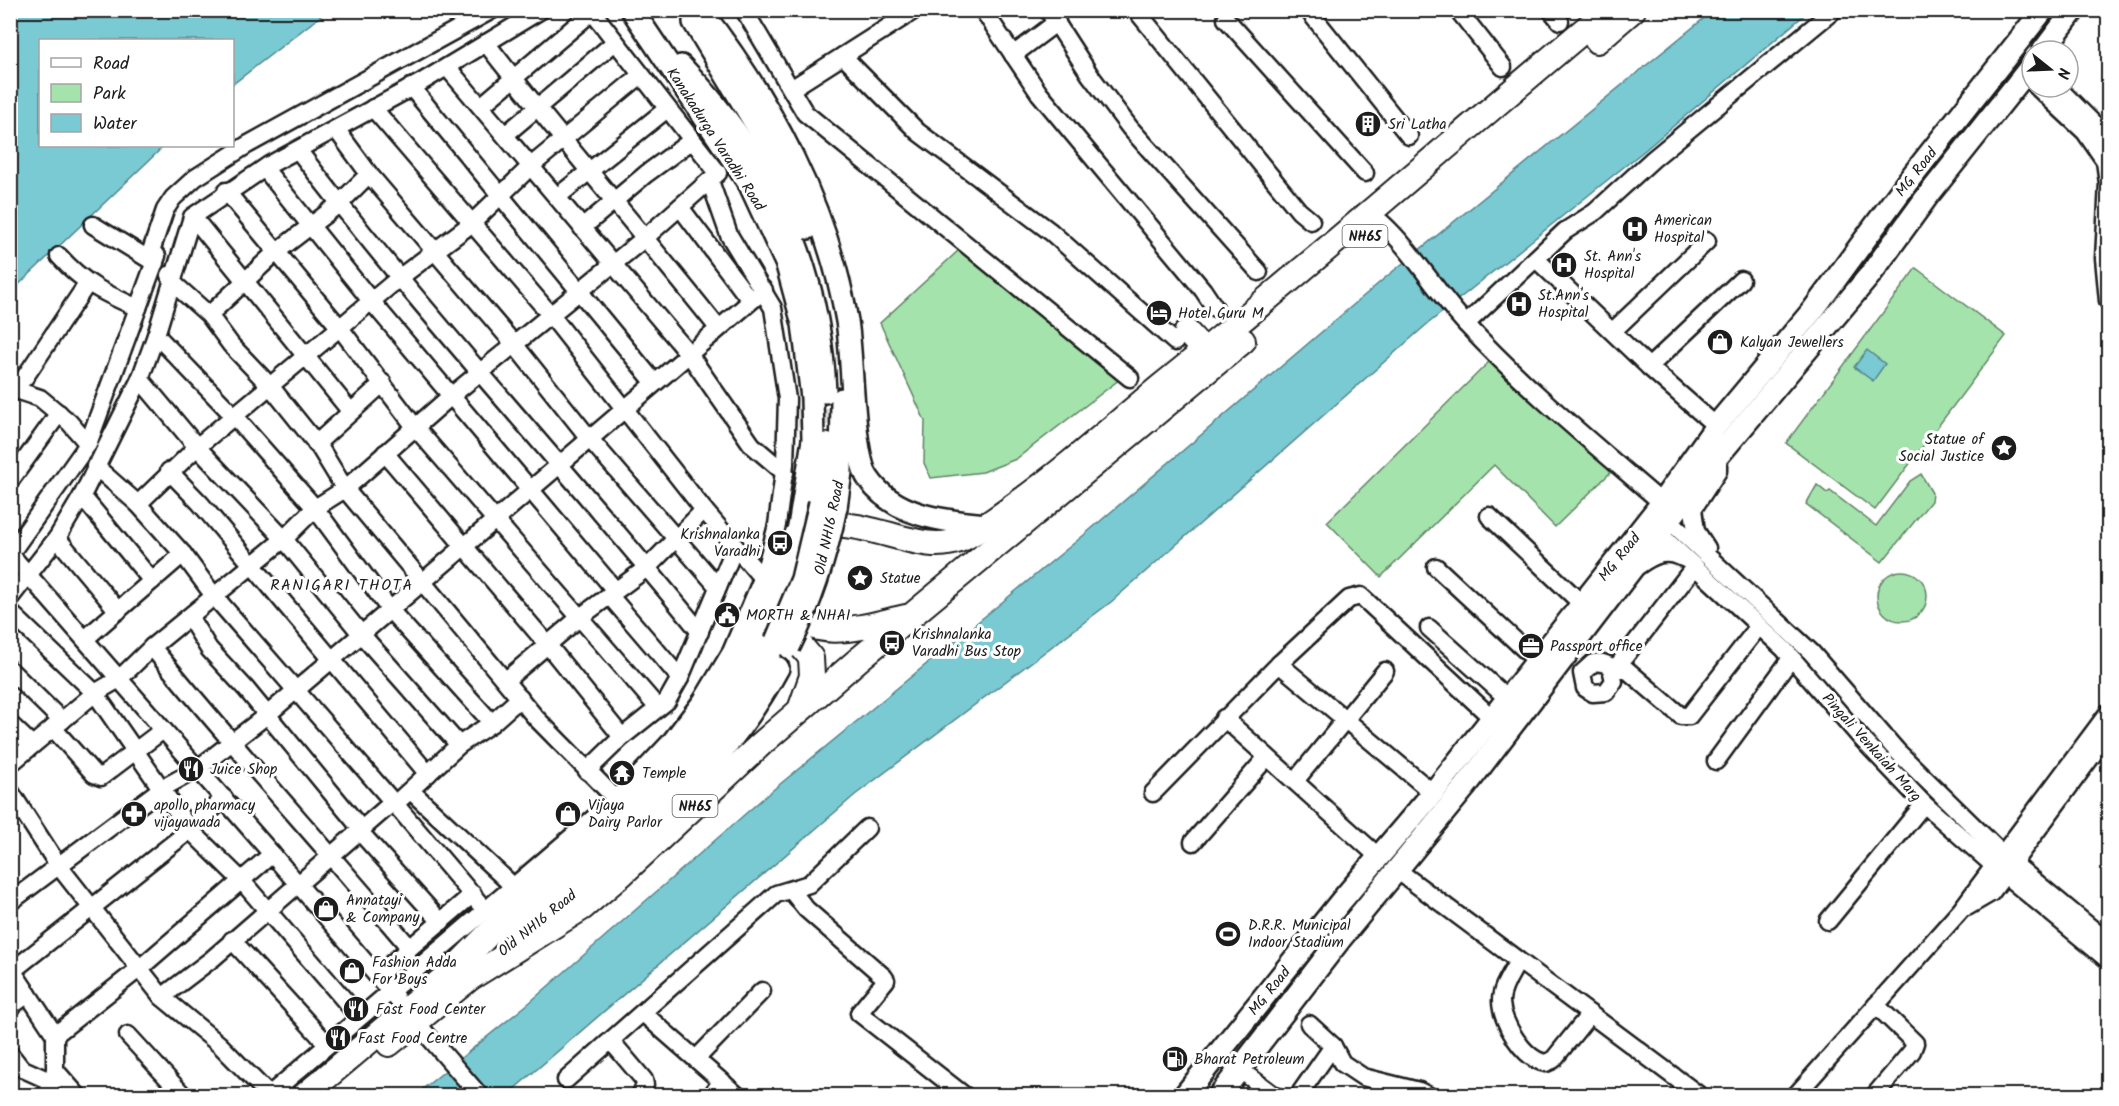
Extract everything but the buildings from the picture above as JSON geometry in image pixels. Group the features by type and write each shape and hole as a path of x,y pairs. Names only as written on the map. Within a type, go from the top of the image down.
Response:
{"highway":[{"name":"NH65","path":"304,1095 460,976 582,908 632,866 800,709 908,617 1386,226 1440,161 1608,10"},
{"name":"NH65","path":"460,976 551,871 649,790 692,744 727,692 775,639 769,585 798,533 809,528 849,525 937,545 964,538 987,525 1041,486 1440,161 1633,10"},
{"path":"1181,337 1204,352"},
{"path":"964,538 977,560"},
{"path":"769,585 781,606 793,619 819,630 853,628 908,617"},
{"path":"775,639 773,632 798,642 812,658 812,676 800,709"},
{"name":"NH65","path":"327,1095 411,1015"}],"main road":[{"path":"632,10 646,30"},
{"name":"Old NH16 Road","path":"688,10 785,178 806,222 821,268 840,360 843,422 841,472 828,505"},
{"path":"700,10 733,56 765,108 798,168 820,222 847,319 853,359 859,450 867,476 881,493 900,506 918,514 947,522 987,525"},
{"name":"MG Road","path":"1184,1095 1342,900 1388,864 1465,787 1629,572 1658,517 1716,426 1813,310 2008,51 2043,10"},
{"path":"2052,39 2074,10"},
{"name":"Old NH16 Road","path":"460,976 644,835 693,787 740,729 763,695 775,639 806,613 821,571 828,505 824,354 814,301 790,223 772,188 737,131 693,78 646,30"},
{"name":"Kanakadurga Varadhi Road","path":"646,30 750,185 787,265 803,324 812,398 813,440 798,533"},
{"name":"MG Road","path":"1219,1095 1239,1071 1388,864 1433,793 1581,604 1658,517 1718,456 1870,275 1926,198 2020,88"}],"street":[{"path":"492,10 247,146 195,178 173,198 165,210 150,254 154,266 169,290 209,315 231,345 271,387 316,444 345,489 421,582 520,698 616,799"},
{"path":"10,598 57,538 82,496 140,379 193,217 226,191 411,87 541,10"},
{"path":"744,10 805,113 1131,378"},
{"path":"791,89 915,10"},
{"path":"983,10 1039,93 1203,290 1215,309"},
{"path":"1136,10 1299,211 1311,221"},
{"path":"1308,10 1409,135"},
{"path":"1458,10 1503,67"},
{"path":"1463,321 1536,259 1565,231 1595,212 1653,159 1834,10"},
{"path":"10,764 95,693 119,679 152,647 284,539 315,508 345,489 451,396 646,237 718,173 592,11 481,106"},
{"path":"1227,13 1365,173"},
{"path":"1013,55 1053,16 1090,75 1130,128 1259,272"},
{"path":"505,135 615,42"},
{"path":"486,43 562,141 646,237 718,328"},
{"path":"2008,51 2020,62"},
{"path":"843,56 918,132 1051,232 1181,337"},
{"path":"447,66 689,354 752,445 785,473"},
{"path":"138,504 169,471 197,447 399,278 437,252 471,224 531,166 640,75"},
{"path":"411,87 501,194 578,293 654,382"},
{"path":"2055,99 2085,132 2105,161 2109,183 2104,258 2109,301"},
{"path":"2069,99 2097,127 2109,144"},
{"path":"373,108 550,314 704,510 769,585"},
{"path":"557,197 667,109"},
{"path":"336,129 369,174 514,344 589,438 718,587"},
{"path":"582,228 691,141"},
{"path":"298,150 339,204 479,375 648,567 700,632"},
{"path":"265,169 680,678"},
{"path":"209,315 275,254 339,204 369,174"},
{"path":"710,181 729,235 757,295"},
{"path":"226,191 275,254 340,328 415,427 658,708"},
{"path":"10,791 58,865 162,997 220,1045 268,1095 390,990 425,964 616,799 669,743 702,700 769,585 792,418 773,308 757,295 680,207"},
{"path":"193,217 351,412"},
{"path":"93,225 154,266 169,290"},
{"path":"1386,226 1463,321 1658,517"},
{"path":"1613,331 1707,241"},
{"path":"59,256 87,284 138,308"},
{"path":"1536,259 1649,367 1716,426"},
{"path":"154,266 85,448 11,554 31,574 119,679 480,1095"},
{"path":"1649,367 1741,280"},
{"path":"87,284 12,390 40,398 59,414 96,466 138,504 183,555 214,596 485,910"},
{"path":"10,902 161,789 197,769 267,715 331,657 362,634 560,466 623,408 757,295"},
{"path":"156,335 234,416 315,508 390,610 492,723"},
{"path":"140,379 197,447 284,539 362,634 459,745"},
{"path":"316,444 383,384"},
{"path":"10,481 59,414"},
{"path":"385,453 547,644 622,737"},
{"path":"1714,566 1696,531 1693,509 1718,471 1718,456"},
{"path":"169,471 331,657 428,774"},
{"path":"82,496 152,581"},
{"path":"506,680 579,618 648,567 704,510"},
{"path":"1489,516 1581,604"},
{"name":"Pingali Venkaiah Marg","path":"1658,517 1693,564 1792,657 1839,714 1924,804 2109,942"},
{"name":"Pingali Venkaiah Marg","path":"1658,517 1810,652 1897,751 2003,864 2109,960"},
{"path":"57,538 118,611"},
{"path":"587,771 622,737 667,701 680,678 735,548"},
{"path":"1629,572 1660,554 1671,553 1693,564 1613,668 1626,669 1681,716 1689,716 1759,626"},
{"path":"86,639 183,555"},
{"path":"1436,567 1537,661"},
{"path":"1153,793 1279,664 1349,599 1360,596 1492,718"},
{"path":"10,612 95,693 189,830 242,881 359,1017"},
{"path":"190,618 209,649 267,715 361,831 441,922"},
{"path":"1430,628 1507,698"},
{"path":"152,647 231,743 332,856 409,947"},
{"path":"1716,761 1792,657"},
{"path":"1279,664 1433,793"},
{"path":"10,670 98,777 164,730"},
{"path":"1294,781 1346,721 1385,671"},
{"path":"162,997 411,791 459,745 492,723 520,698"},
{"path":"1839,714 1855,703"},
{"path":"2003,864 2109,713"},
{"path":"1224,718 1388,864 1700,1095"},
{"path":"10,724 32,745"},
{"path":"1795,1095 2003,864 2109,734"},
{"path":"1193,842 1267,757"},
{"path":"411,791 513,886"},
{"path":"51,1083 55,1035 11,969 189,830 224,798"},
{"path":"1828,921 1924,804"},
{"path":"566,1080 776,894 809,884 867,828"},
{"path":"55,1035 140,968 272,854"},
{"path":"791,890 806,909 886,980 859,1013 965,1095"},
{"path":"377,976 473,894"},
{"path":"232,940 327,1044"},
{"path":"1518,961 1503,991 1502,1010 1522,1050 1530,1057 1546,1063 1553,1060 1590,1014"},
{"path":"696,1059 762,992"},
{"path":"10,1006 28,994"},
{"path":"1874,1095 1912,1051 1915,1043 1876,1005"},
{"path":"643,1013 738,1095"},
{"path":"1309,1024 1334,1046 1342,1063 1363,1077 1419,1090 1429,1095"},
{"path":"128,1035 184,1095"},
{"path":"611,1041 644,1080 645,1085 640,1095"},
{"path":"1298,1095 1334,1046"},
{"path":"10,1054 21,1068 78,1095"},
{"path":"1219,1054 1239,1071 1275,1095"},
{"path":"711,1095 722,1081"}],"green space":[{"path":"959,250 1120,379 1016,459 983,472 931,478 924,463 925,421 880,323"},
{"path":"1916,268 2006,336 1875,510 1786,443"},
{"path":"1496,355 1611,472 1555,527 1494,465 1381,577 1327,522"},
{"path":"1921,474 1932,493 1931,501 1882,562 1806,504 1817,485 1827,493 1830,491 1876,526 1910,481"},
{"path":"1897,571 1907,571 1920,578 1927,591 1927,601 1920,614 1907,621 1897,621 1888,617 1881,610 1877,601 1877,591 1881,582 1888,575"}],"water":[{"path":"11,11 327,11 234,83 234,39 39,39 39,147 163,147 11,292"},
{"path":"1713,11 1809,11 1645,150 1425,326 1111,602 855,795 507,1095 414,1096 529,1003 768,794 1084,535 1386,277"},
{"path":"1867,350 1885,364 1873,381 1854,367"}],"tunnel":[{"path":"798,418 854,416"}],"place":[{"name":"Sri Latha","path":"1368,124"},
{"name":"American Hospital","path":"1635,229"},
{"name":"St. Ann's Hospital","path":"1564,265"},
{"name":"St.Ann's Hospital","path":"1519,304"},
{"name":"Hotel Guru M","path":"1159,313"},
{"name":"Kalyan Jewellers","path":"1720,342"},
{"name":"Statue of Social Justice","path":"2004,448"},
{"name":"Krishnalanka Varadhi","path":"780,543"},
{"name":"Statue","path":"860,578"},
{"name":"MORTH & NHAI","path":"727,615"},
{"name":"Krishnalanka Varadhi Bus Stop","path":"892,643"},
{"name":"Passport office","path":"1531,646"},
{"name":"Juice Shop","path":"191,769"},
{"name":"Temple","path":"622,773"},
{"name":"apollo pharmacy vijayawada","path":"134,814"},
{"name":"Vijaya Dairy Parlor","path":"568,814"},
{"name":"Annatayi & Company","path":"326,909"},
{"name":"D.R.R. Municipal Indoor Stadium","path":"1228,934"},
{"name":"Fashion Adda For Boys","path":"352,971"},
{"name":"Fast Food Center","path":"356,1009"},
{"name":"Fast Food Centre","path":"338,1038"},
{"name":"Bharat Petroleum","path":"1175,1059"}],"district":[{"name":"RANIGARI THOTA","path":"342,584"}]}
